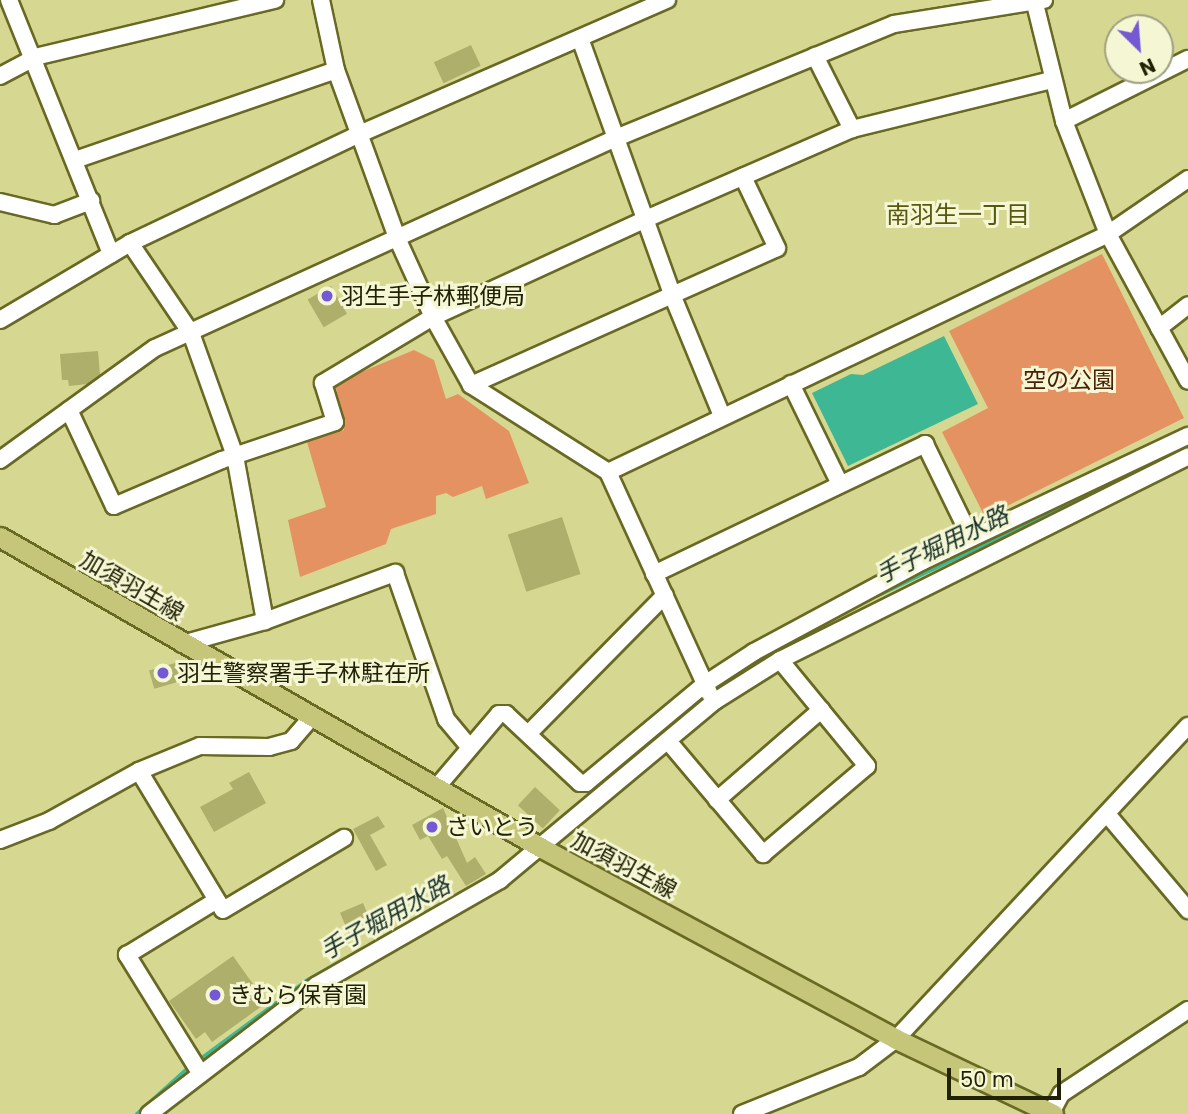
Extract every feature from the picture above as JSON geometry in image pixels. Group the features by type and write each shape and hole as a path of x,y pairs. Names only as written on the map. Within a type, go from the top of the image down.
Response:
{"main road":[{"name":"加須羽生線","path":"0,537 540,848 896,1039 1052,1114"}],"street":[{"path":"0,76 35,57 275,0"},
{"path":"321,0 336,70 362,133 397,238 433,317 471,385 608,471 715,701"},
{"path":"0,320 130,243 362,133 581,41 667,0"},
{"path":"12,1 111,254"},
{"path":"0,460 155,348 616,138 894,24 1038,1 1052,80 1064,121 1108,234 1188,381"},
{"path":"581,41 673,296 722,416"},
{"path":"815,56 852,129"},
{"path":"1064,121 1188,59"},
{"path":"75,160 336,70"},
{"path":"69,410 114,506 235,456 335,422 323,383 433,317 646,219 852,129 1052,80"},
{"path":"471,385 777,248 743,177"},
{"path":"608,471 1108,234 1188,179"},
{"path":"0,202 54,215 91,201"},
{"path":"130,243 191,333 235,456 265,621"},
{"path":"1159,328 1188,305"},
{"path":"791,384 840,484"},
{"path":"436,788 499,714 506,714 580,783 586,783 705,684 853,596 1188,436"},
{"path":"654,574 925,444 965,528"},
{"path":"149,1114 199,1071 317,985 459,906 540,848 715,701 780,660 1188,457"},
{"path":"182,644 265,621 395,573 446,719 469,746"},
{"path":"528,734 665,595"},
{"path":"668,741 763,854 867,766 780,660"},
{"path":"717,800 821,710"},
{"path":"0,841 49,821 139,771 200,746 269,747 291,741 312,718"},
{"path":"742,1114 859,1067 896,1039 1188,726"},
{"path":"139,771 223,910 344,838"},
{"path":"1107,814 1188,911"},
{"path":"199,1071 127,955 217,900"},
{"path":"1052,1114 1062,1094 1188,1010"}],"green space":[{"name":"空の公園","path":"1102,254 1184,418 985,517 942,432 988,408 949,331"},
{"path":"414,350 434,360 446,399 458,394 509,431 529,483 486,499 482,486 453,497 446,493 436,496 436,514 391,529 386,544 300,577 288,520 326,507 307,442 344,430 335,383"}],"shaded area":[{"path":"944,336 978,404 848,466 812,393 851,374 863,375"}],"building":[{"path":"471,45 481,66 444,83 434,62"},
{"path":"331,286 347,314 324,327 308,300"},
{"path":"98,351 100,375 87,384 69,386 68,380 62,380 60,354"},
{"path":"562,517 581,574 526,592 508,535"},
{"path":"175,663 180,681 154,689 149,670"},
{"path":"249,772 266,803 214,832 200,807 233,789 229,783"},
{"path":"535,787 560,810 543,828 518,805"},
{"path":"443,808 467,863 475,857 486,874 466,886 447,856 442,859 428,836 420,840 412,825"},
{"path":"378,816 385,827 370,835 387,865 376,871 353,829"},
{"path":"363,903 373,926 350,936 340,913"},
{"path":"233,956 253,984 248,988 262,1006 212,1042 205,1032 196,1039 169,1001"}],"waterway":[{"name":"手子堀用水路","path":"876,595 1188,446"},
{"name":"手子堀用水路","path":"741,669 807,632"},
{"name":"手子堀用水路","path":"717,686 734,674"},
{"name":"手子堀用水路","path":"598,786 701,700"},
{"name":"手子堀用水路","path":"489,878 515,857"},
{"name":"手子堀用水路","path":"199,1060 306,981 402,927"},
{"name":"手子堀用水路","path":"137,1114 188,1068"}],"place":[{"name":"羽生手子林郵便局","path":"327,296"},
{"name":"羽生警察署手子林駐在所","path":"163,673"},
{"name":"さいとう","path":"432,827"},
{"name":"きむら保育園","path":"215,995"}],"district":[{"name":"南羽生一丁目","path":"958,215"}]}
